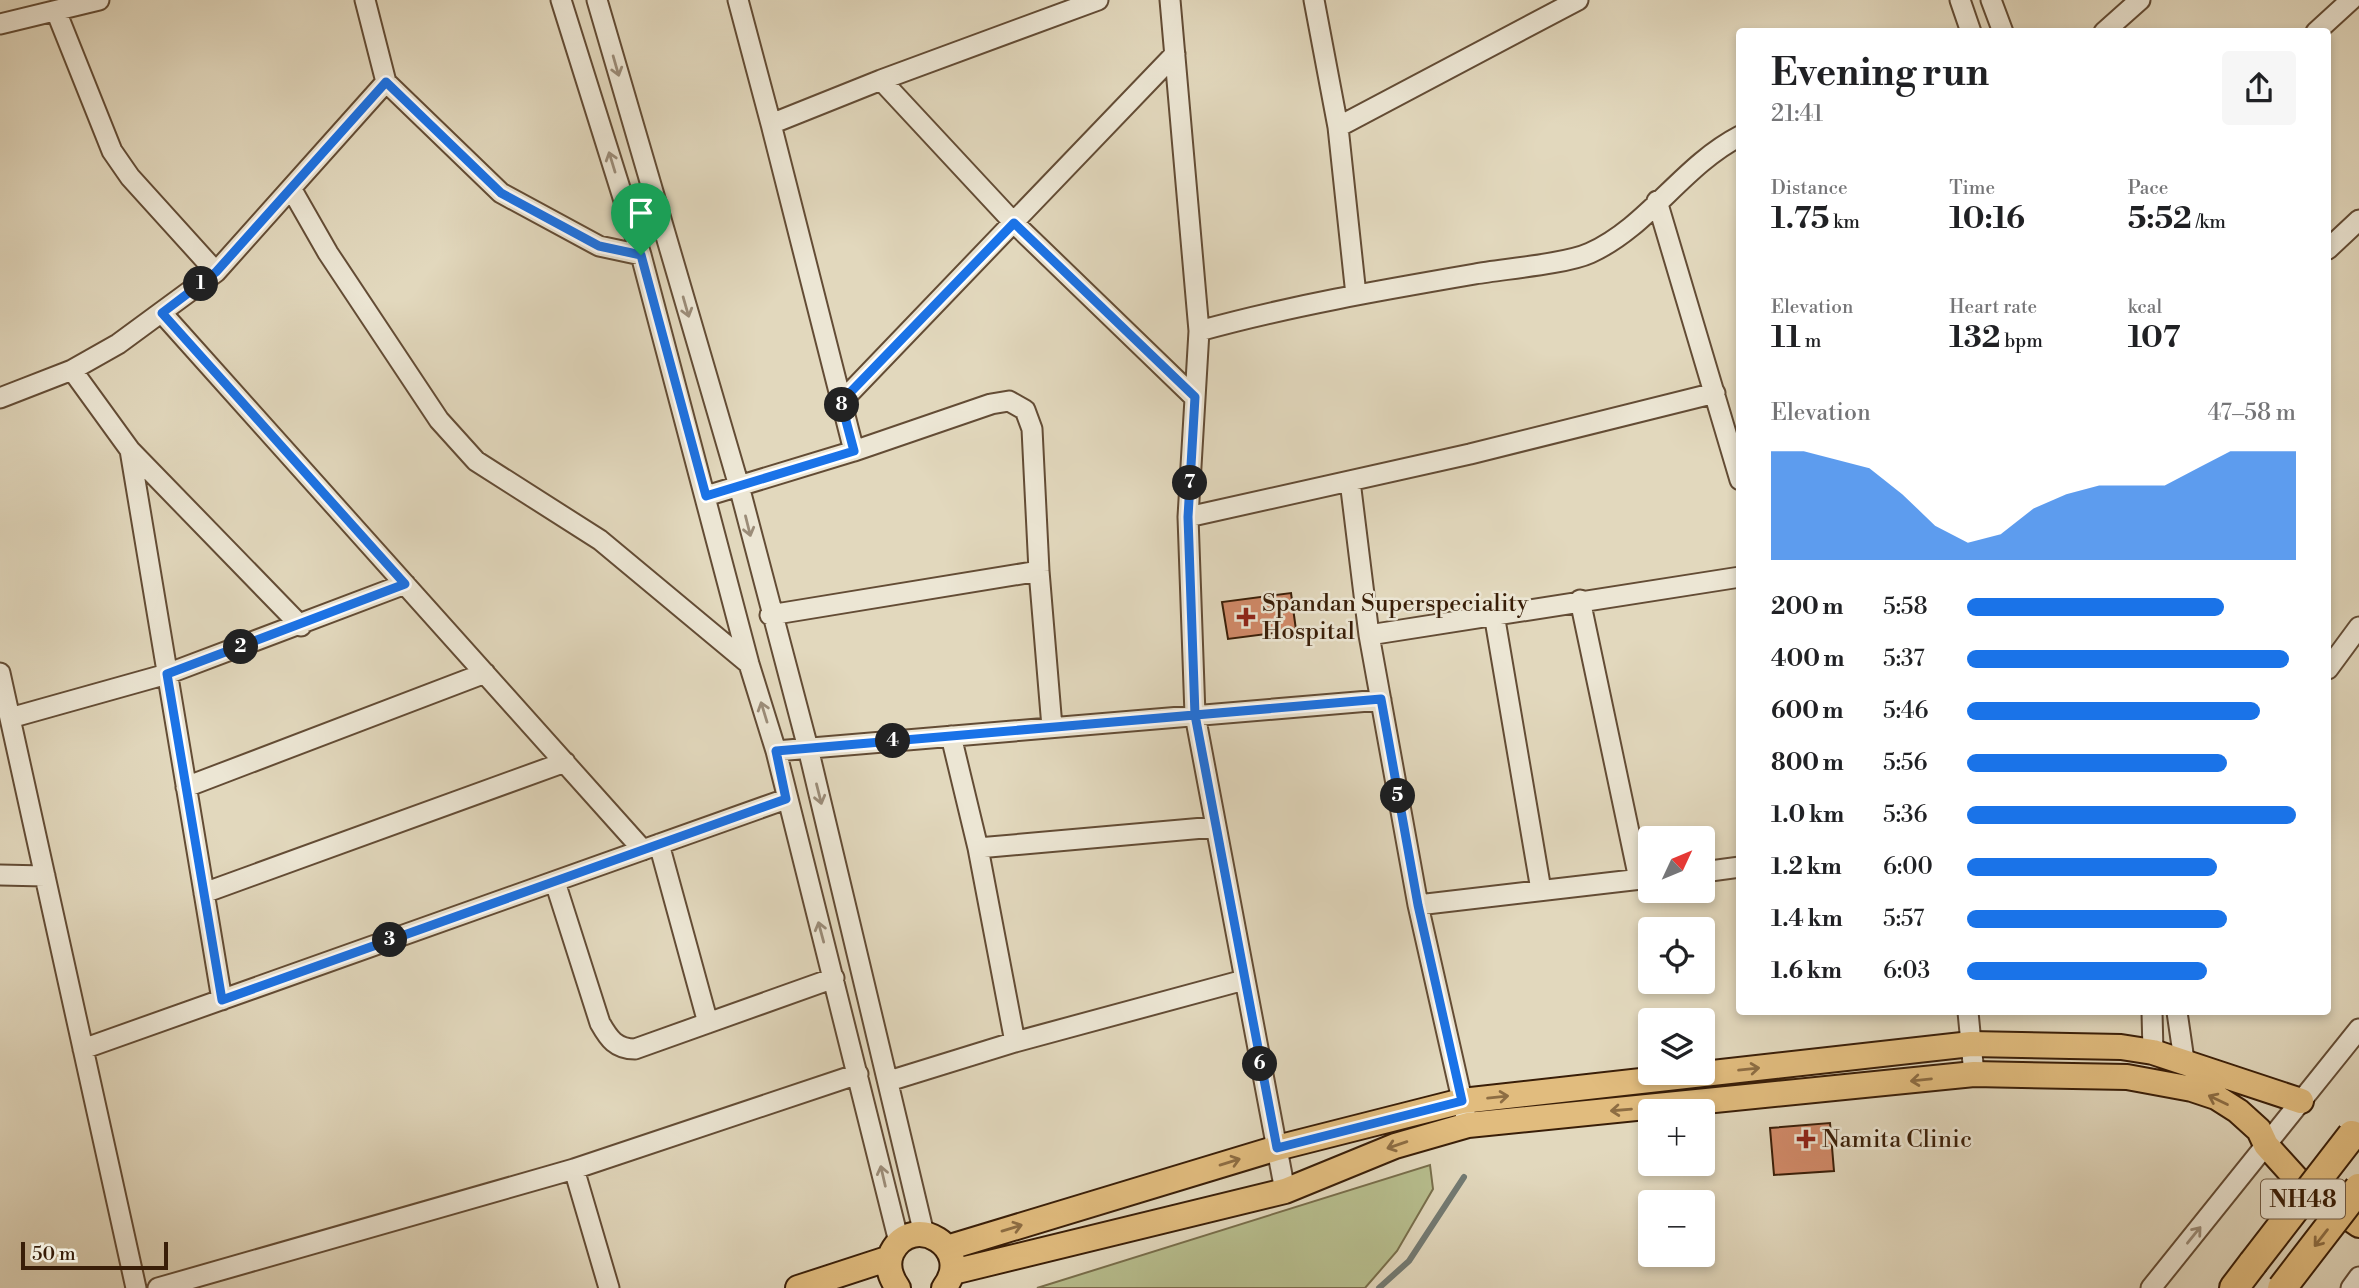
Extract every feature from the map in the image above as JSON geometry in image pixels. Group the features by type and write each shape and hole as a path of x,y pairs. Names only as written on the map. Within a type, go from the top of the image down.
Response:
{"highway":[{"name":"NH48","path":"2234,1288 2356,1131"},
{"name":"NH48","path":"2282,1288 2359,1188"}],"main road":[{"path":"948,1269 1277,1148 1465,1113 1971,1044 2121,1047 2153,1052 2184,1060 2301,1101"},
{"path":"2152,1080 2153,1052"},
{"path":"2183,1087 2184,1060"},
{"path":"948,1269 1285,1191 1395,1146 1465,1113 1974,1074 2152,1080 2216,1097 2238,1111 2259,1130 2266,1145 2304,1187 2359,1225"},
{"path":"798,1288 895,1250 923,1234 941,1241 948,1269"},
{"path":"895,1250 892,1280 898,1288"}],"street":[{"path":"0,24 99,0"},
{"path":"365,0 386,82 501,193 599,246 641,255"},
{"path":"561,0 641,255 749,664 776,751 786,799 858,1074 895,1250"},
{"path":"597,0 738,486 770,615 808,748 889,1081 923,1234"},
{"path":"738,0 854,451"},
{"path":"771,124 881,80 1098,0"},
{"path":"1170,0 1199,331 1188,517 1195,715 1285,1191"},
{"path":"1338,127 1578,0"},
{"path":"1960,0 1967,28"},
{"path":"1992,0 2002,28"},
{"path":"2320,28 2351,0"},
{"path":"1320,2 1338,127 1356,295"},
{"path":"2108,28 2132,3"},
{"path":"56,12 112,151 130,177 216,272"},
{"path":"841,402 1175,54"},
{"path":"881,80 1014,223 1195,397"},
{"path":"0,398 72,370 141,330 216,272 386,82"},
{"path":"1199,331 1258,315 1356,295 1587,255 1622,236 1679,179 1736,139"},
{"path":"292,190 328,253 439,421 476,461 600,540 749,664"},
{"path":"1657,201 1736,466"},
{"path":"2331,246 2359,220"},
{"path":"162,313 565,762 651,847 708,1023"},
{"path":"72,370 130,450 301,626"},
{"path":"1188,517 1715,393"},
{"path":"706,496 854,451 990,404 1009,401 1025,410 1032,429 1039,571 1052,727"},
{"path":"130,450 222,1000"},
{"path":"1350,481 1369,635 1418,905 1465,1113"},
{"path":"770,615 1039,571"},
{"path":"1369,635 1736,578"},
{"path":"10,718 167,674 301,626 405,584"},
{"path":"1580,600 1638,848"},
{"path":"1494,614 1541,890"},
{"path":"2331,658 2359,627"},
{"path":"0,673 136,1288"},
{"path":"186,787 485,673"},
{"path":"776,751 1381,699"},
{"path":"951,736 978,848 1015,1042"},
{"path":"204,894 565,762"},
{"path":"83,1049 786,799"},
{"path":"978,848 1215,827"},
{"path":"1715,870 1736,868"},
{"path":"0,875 45,876"},
{"path":"1418,905 1638,879"},
{"path":"555,882 608,1038 622,1049 635,1049 834,978"},
{"path":"889,1081 1015,1042 1244,980"},
{"path":"1968,1015 1974,1074"},
{"path":"2152,1015 2153,1052"},
{"path":"2178,1019 2184,1060"},
{"path":"2151,1288 2359,1028"},
{"path":"158,1288 574,1169 858,1074"},
{"path":"574,1169 609,1288"},
{"path":"2351,1288 2359,1277"}],"green space":[{"path":"1430,1165 1433,1189 1397,1251 1365,1288 1037,1288"}],"building":[{"path":"1291,593 1296,630 1228,639 1222,602"},
{"path":"1830,1123 1834,1171 1774,1175 1770,1128"}],"waterway":[{"path":"1379,1288 1409,1261 1464,1177"}],"place":[{"name":"Spandan Superspeciality Hospital","path":"1246,617"},
{"name":"Namita Clinic","path":"1806,1139"}],"route":[{"path":"641,255 599,246 501,193 386,82 216,272 162,313 405,584 301,626 167,674 222,1000 786,799 776,751 1123,722 1195,715 1381,699 1418,905 1462,1101 1277,1148 1195,715 1188,517 1195,397 1014,223 841,402 854,451 706,496 641,255"}]}
